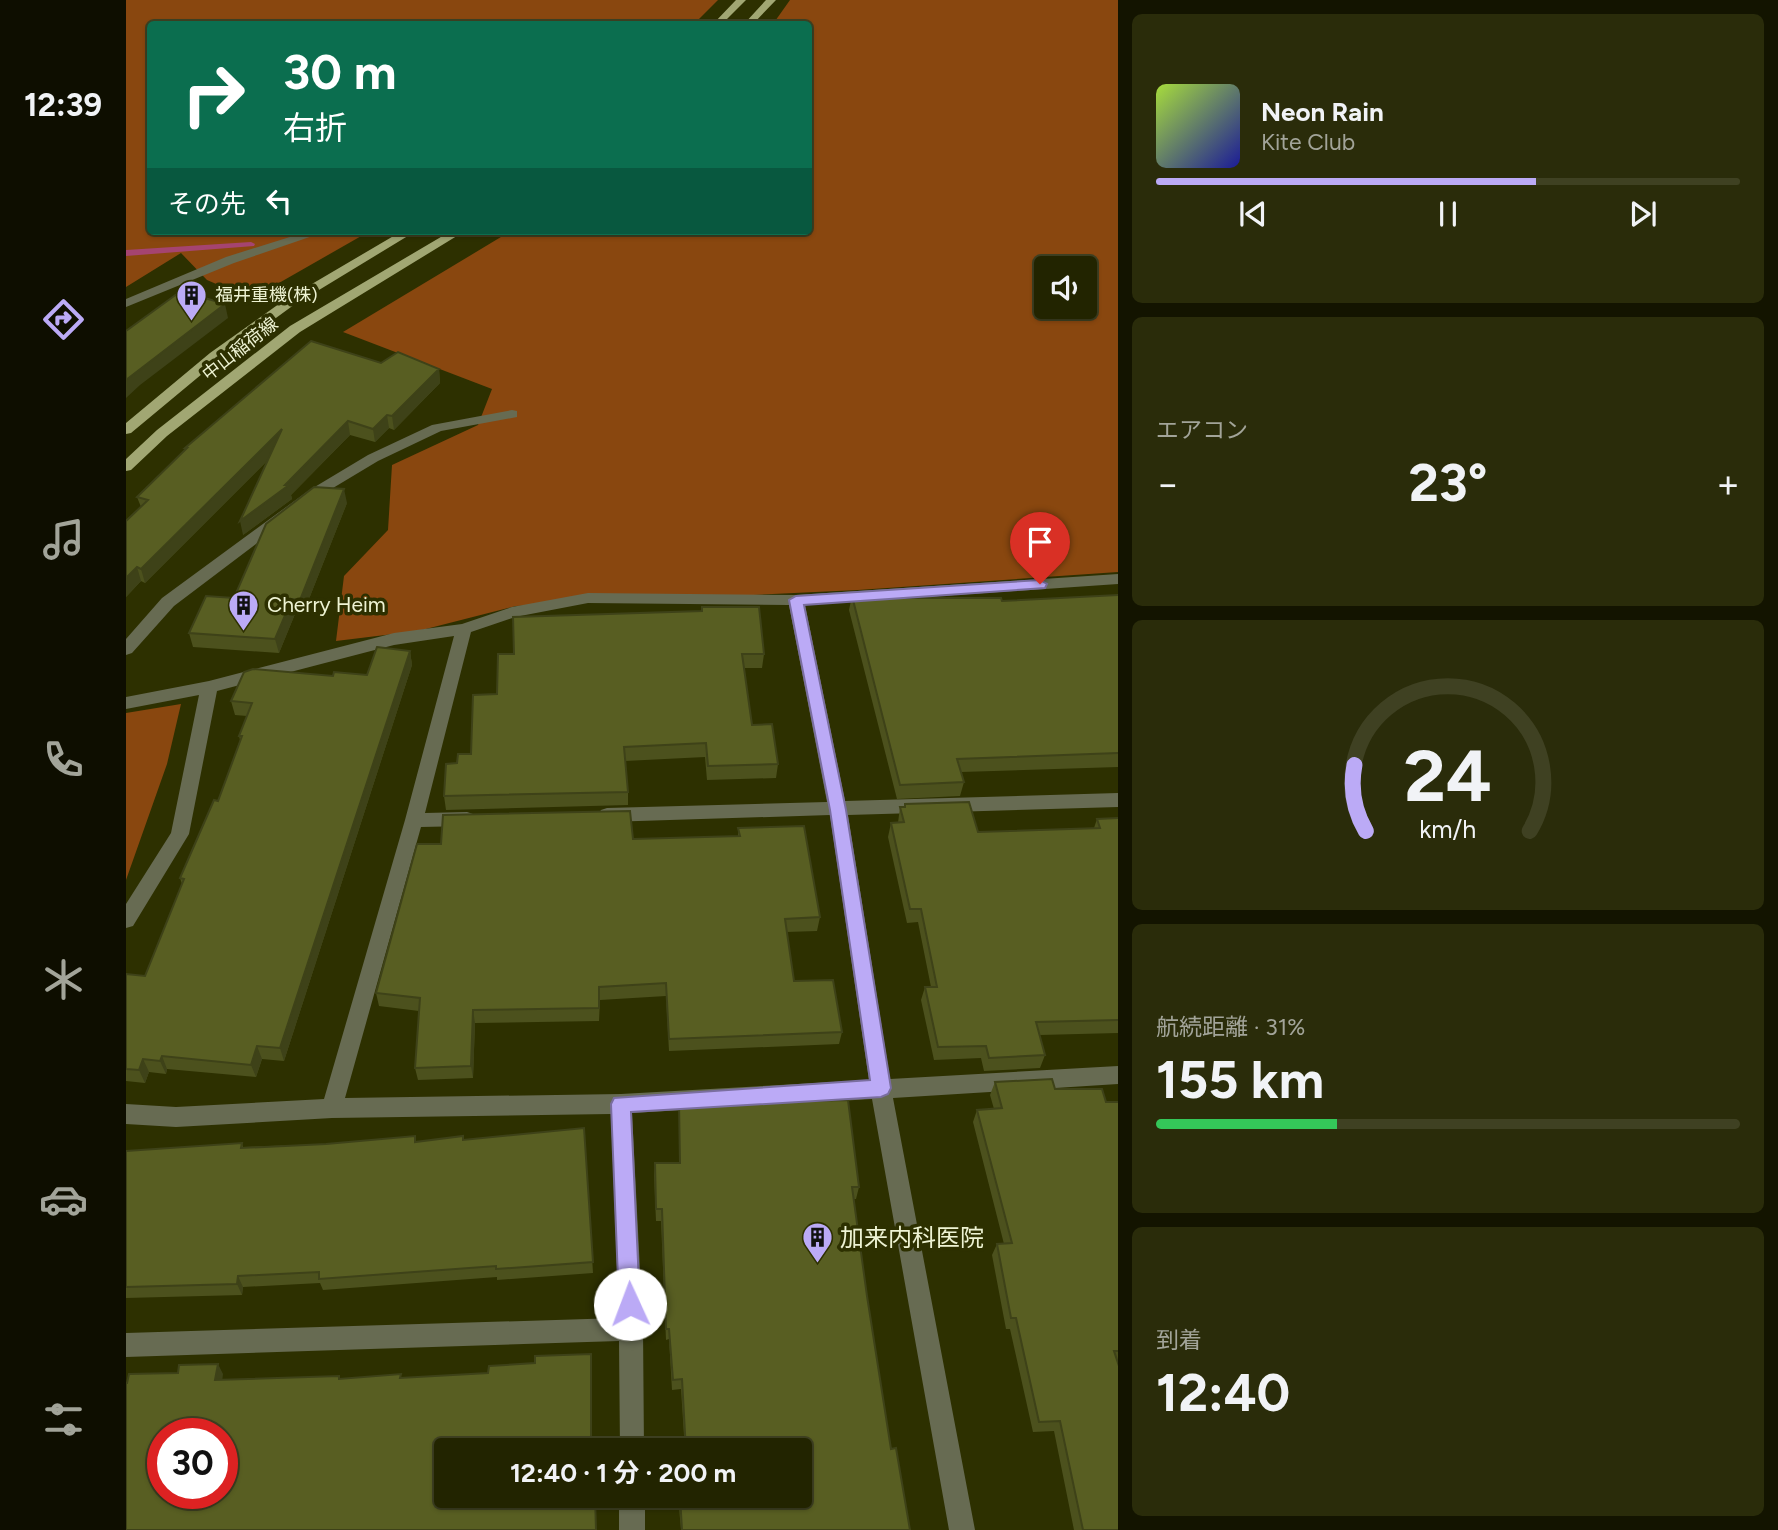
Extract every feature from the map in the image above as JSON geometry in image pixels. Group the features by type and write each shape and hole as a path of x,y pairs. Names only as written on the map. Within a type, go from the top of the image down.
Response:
{"main road":[{"path":"720,21 741,0"},
{"path":"751,21 771,0"},
{"name":"中山稲荷線","path":"126,429 215,356 286,304 403,235"},
{"name":"中山稲荷線","path":"126,467 162,433 295,329 452,235"}],"street":[{"path":"126,303 230,260 308,235"},
{"path":"126,649 177,594 246,542 353,470 437,428 512,414"},
{"path":"126,703 209,687 394,639 464,629 512,612 588,598 796,600 1118,579"},
{"path":"796,600 838,810 881,1088 961,1530"},
{"path":"332,1108 414,820 464,629"},
{"path":"126,920 180,834 209,687"},
{"path":"592,816 1118,800"},
{"path":"414,820 483,818"},
{"path":"126,1114 176,1117 332,1108 621,1104 1118,1075"},
{"path":"621,1104 631,1329 632,1438"},
{"path":"126,1345 631,1329"},
{"path":"632,1508 632,1530"}],"shaded area":[{"path":"126,0 718,0 697,21 147,21 147,235 363,235 251,299 207,280 181,253 126,287"},
{"path":"790,0 1118,0 1118,572 858,590 516,606 418,631 336,641 344,576 388,530 392,465 478,425 492,389 343,332 504,235 812,235 812,21 775,21"},
{"path":"181,704 167,764 126,880 126,713"}],"building":[{"path":"181,291 225,304 126,380 126,331"},
{"path":"311,341 381,363 398,352 439,369 392,416 387,415 373,429 348,421 285,485 289,485 240,521 282,429 141,569 137,567 126,578 126,521 148,500 137,497 185,448"},
{"path":"314,487 344,489 300,600 292,599 275,639 189,633 206,596 234,598 266,524"},
{"path":"906,594 907,598 1001,598 1002,601 1118,595 1118,753 957,759 964,782 900,785 852,596"},
{"path":"702,607 759,607 764,654 742,654 752,725 772,724 778,764 708,766 706,743 624,747 628,792 444,796 446,764 457,763 458,754 471,754 473,695 497,694 498,654 514,654 513,617 702,611"},
{"path":"377,647 410,651 280,1048 257,1046 251,1065 162,1056 160,1061 143,1059 139,1070 126,1069 126,974 145,976 184,879 180,878 214,800 218,801 252,703 231,701 244,672 253,669 333,676 334,672 367,675"},
{"path":"969,802 978,832 1100,828 1097,819 1118,818 1118,1020 1036,1022 1045,1055 989,1058 986,1046 938,1047 925,987 937,987 921,909 910,909 891,823 904,822 900,807 905,807 905,804"},
{"path":"630,811 633,839 740,836 738,828 804,826 820,917 785,919 794,981 833,980 842,1032 669,1039 666,983 599,987 599,1008 473,1010 471,1066 415,1068 420,998 376,993 417,844 441,844 443,815"},
{"path":"1052,1079 1055,1089 1102,1089 1106,1102 1118,1102 1118,1351 1114,1351 1118,1363 1118,1530 1083,1530 1060,1421 1039,1422 1016,1318 1011,1318 997,1244 1012,1243 977,1110 1002,1108 995,1082"},
{"path":"848,1100 859,1187 852,1187 867,1296 891,1449 896,1448 910,1530 682,1530 681,1508 812,1508 812,1438 685,1438 682,1379 673,1380 669,1329 666,1329 662,1209 656,1209 655,1163 680,1163 679,1104"},
{"path":"584,1128 593,1262 319,1279 319,1272 238,1276 237,1284 126,1287 126,1151 242,1143 241,1148 326,1144 415,1136 415,1142 463,1136 463,1140"},
{"path":"591,1354 591,1438 434,1438 434,1508 595,1508 596,1530 126,1530 126,1383 129,1374 178,1373 179,1365 218,1364 215,1380 339,1376 339,1379 401,1374 400,1378 488,1373 489,1366 535,1363 535,1356"}],"waterway":[{"path":"126,253 251,244"}],"place":[{"name":"福井重機(株)","path":"192,322"},
{"name":"Cherry Heim","path":"244,632"},
{"name":"加来内科医院","path":"817,1265"}],"route":[{"path":"630,1304 621,1104 881,1088 838,810 796,600 1040,584"}]}
